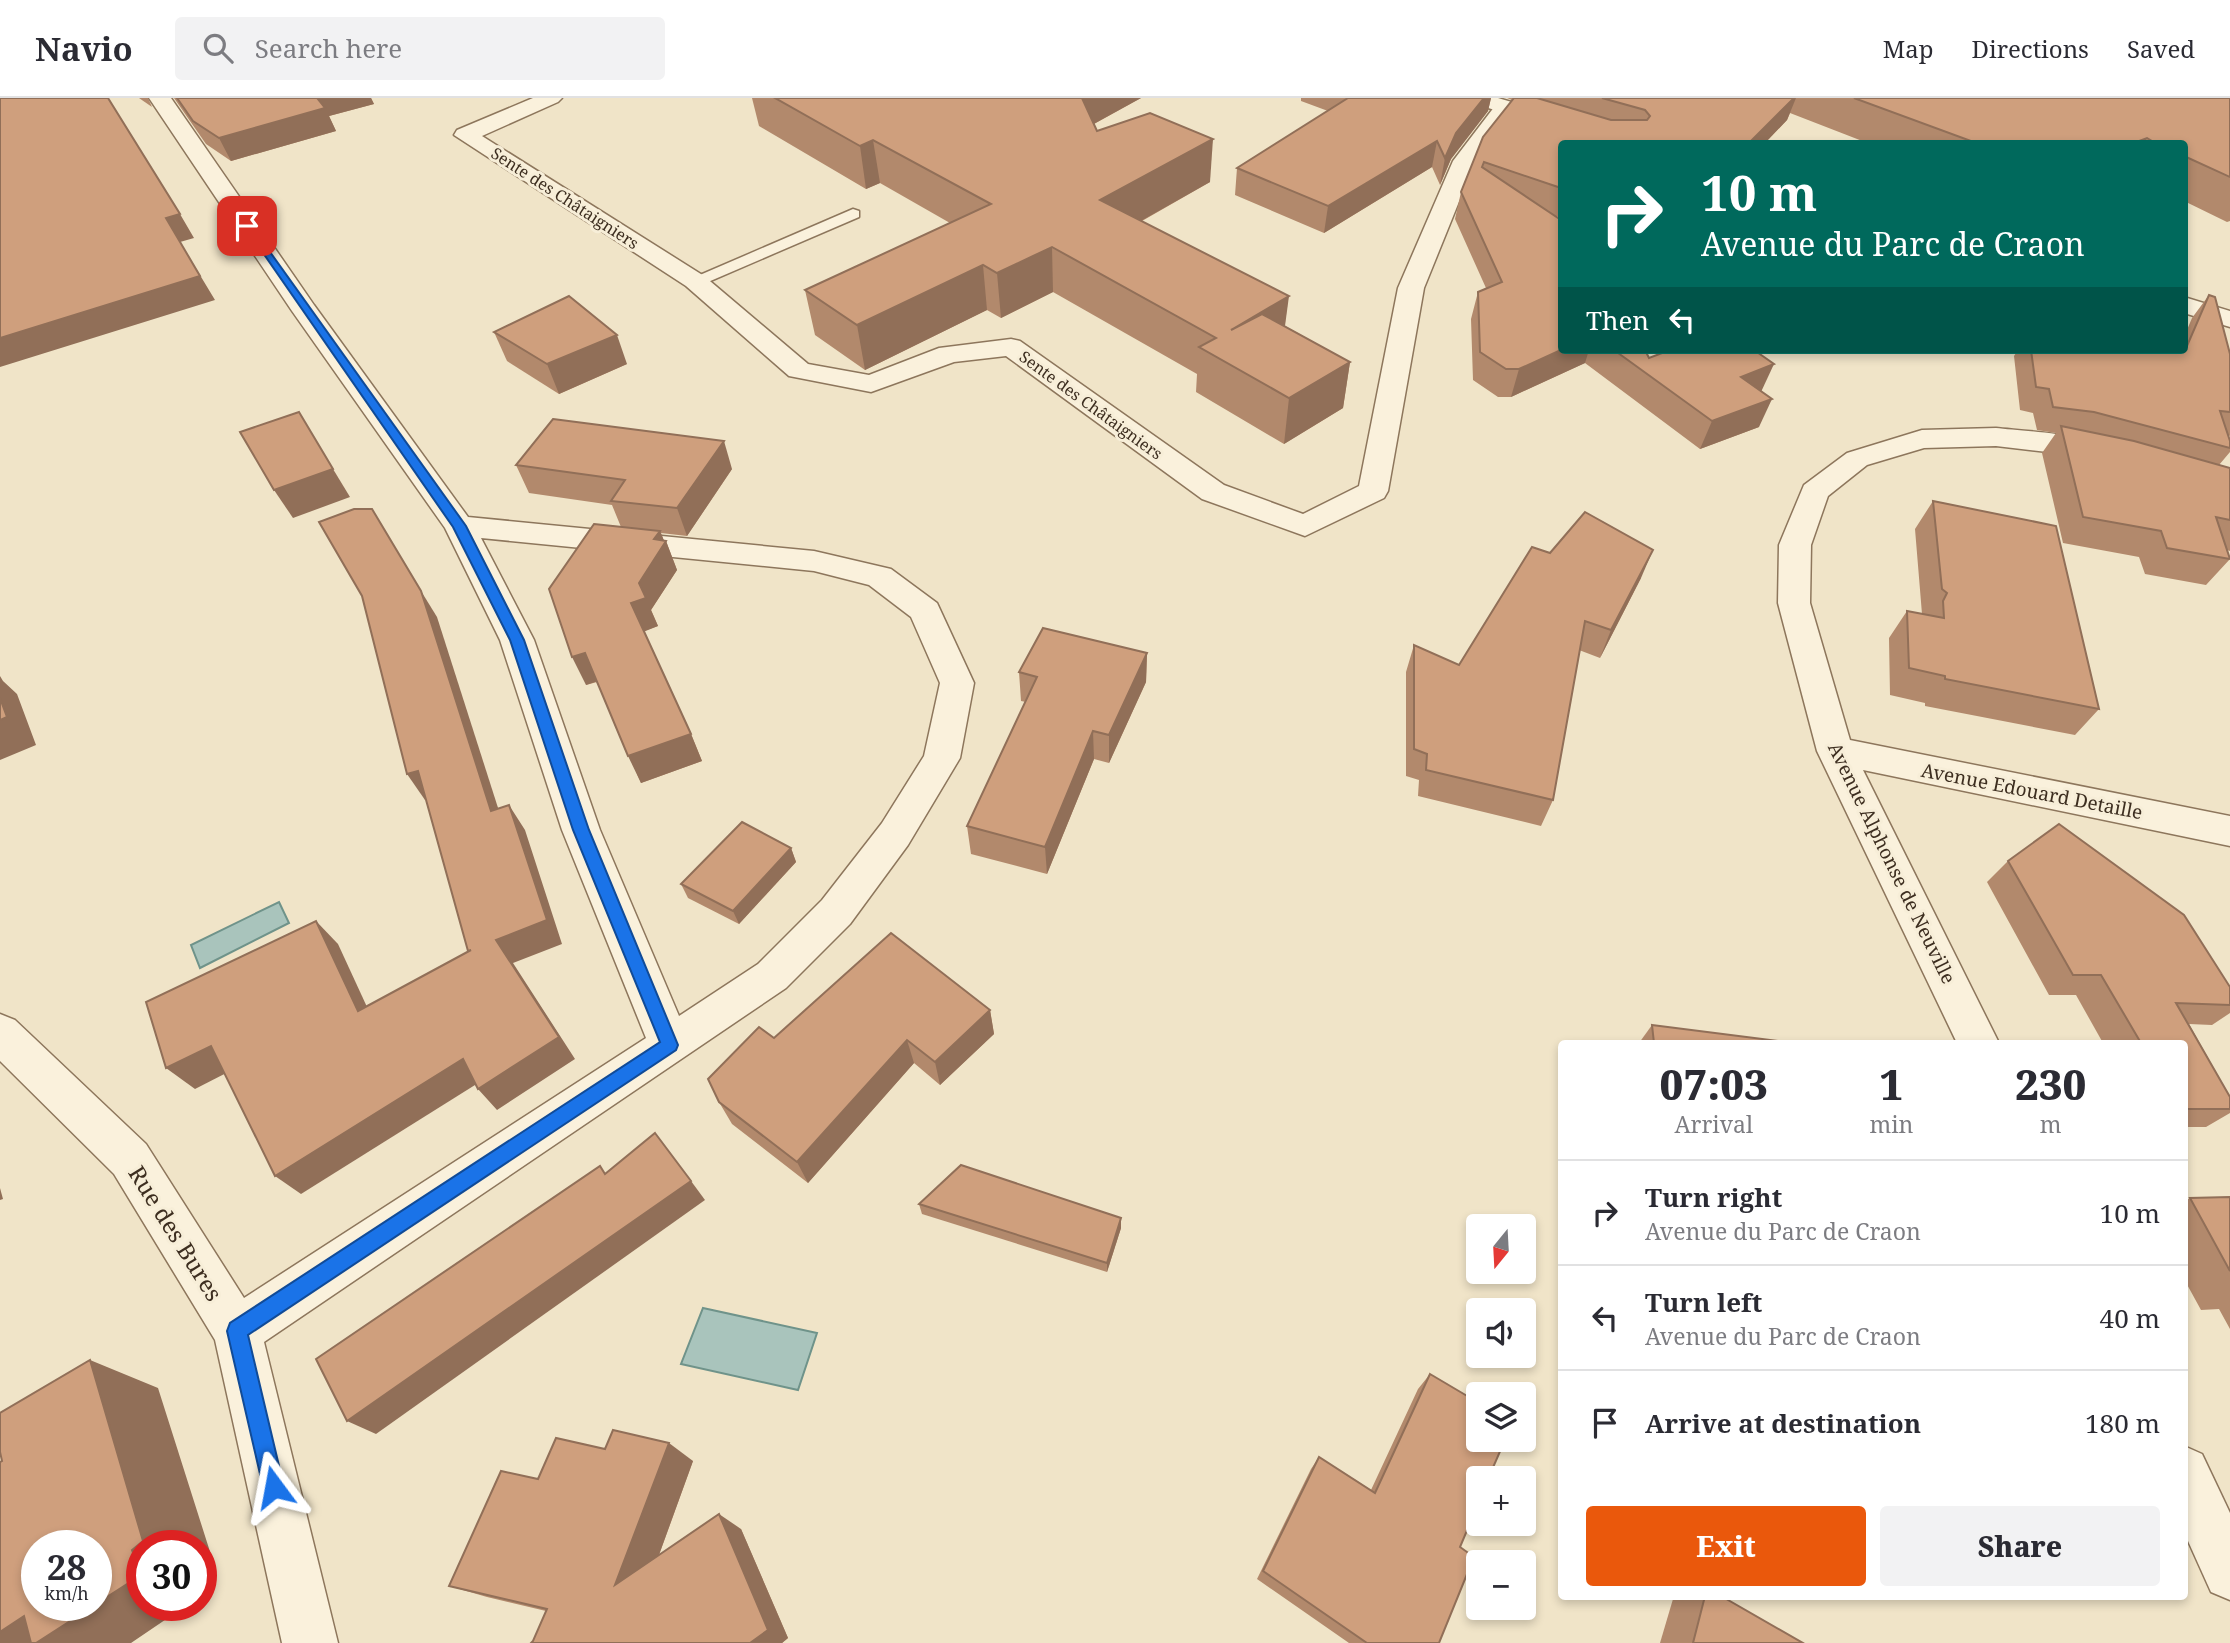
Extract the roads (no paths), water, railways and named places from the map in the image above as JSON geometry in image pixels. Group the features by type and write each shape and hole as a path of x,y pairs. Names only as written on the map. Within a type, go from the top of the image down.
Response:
{"street":[{"path":"160,98 305,312 459,526 517,640 581,830 670,1045"},
{"name":"Sente des Châtaigniers","path":"551,98 465,135 695,281 799,370 872,384 949,354 1011,348 1213,492 1305,526 1373,491 1411,288 1464,161 1506,107"},
{"path":"1476,98 1615,140"},
{"path":"2188,306 2230,319"},
{"name":"Avenue Alphonse de Neuville","path":"1977,1040 1835,751 1794,603 1795,545 1815,492 1857,459 1922,439 1996,437 2077,447 2128,461"},
{"path":"237,1331 772,976 836,912 895,834 942,758 957,683 925,611 880,577 814,561 459,526"},
{"name":"Avenue Edouard Detaille","path":"1835,751 2230,831"},
{"name":"Rue des Bures","path":"0,1033 130,1159 237,1331 310,1643"},
{"path":"2188,1481 2230,1573"}],"lane":[{"path":"695,281 853,214"}],"water":[{"path":"279,902 289,923 200,968 191,945"},
{"path":"703,1308 817,1333 798,1390 681,1364"}]}
